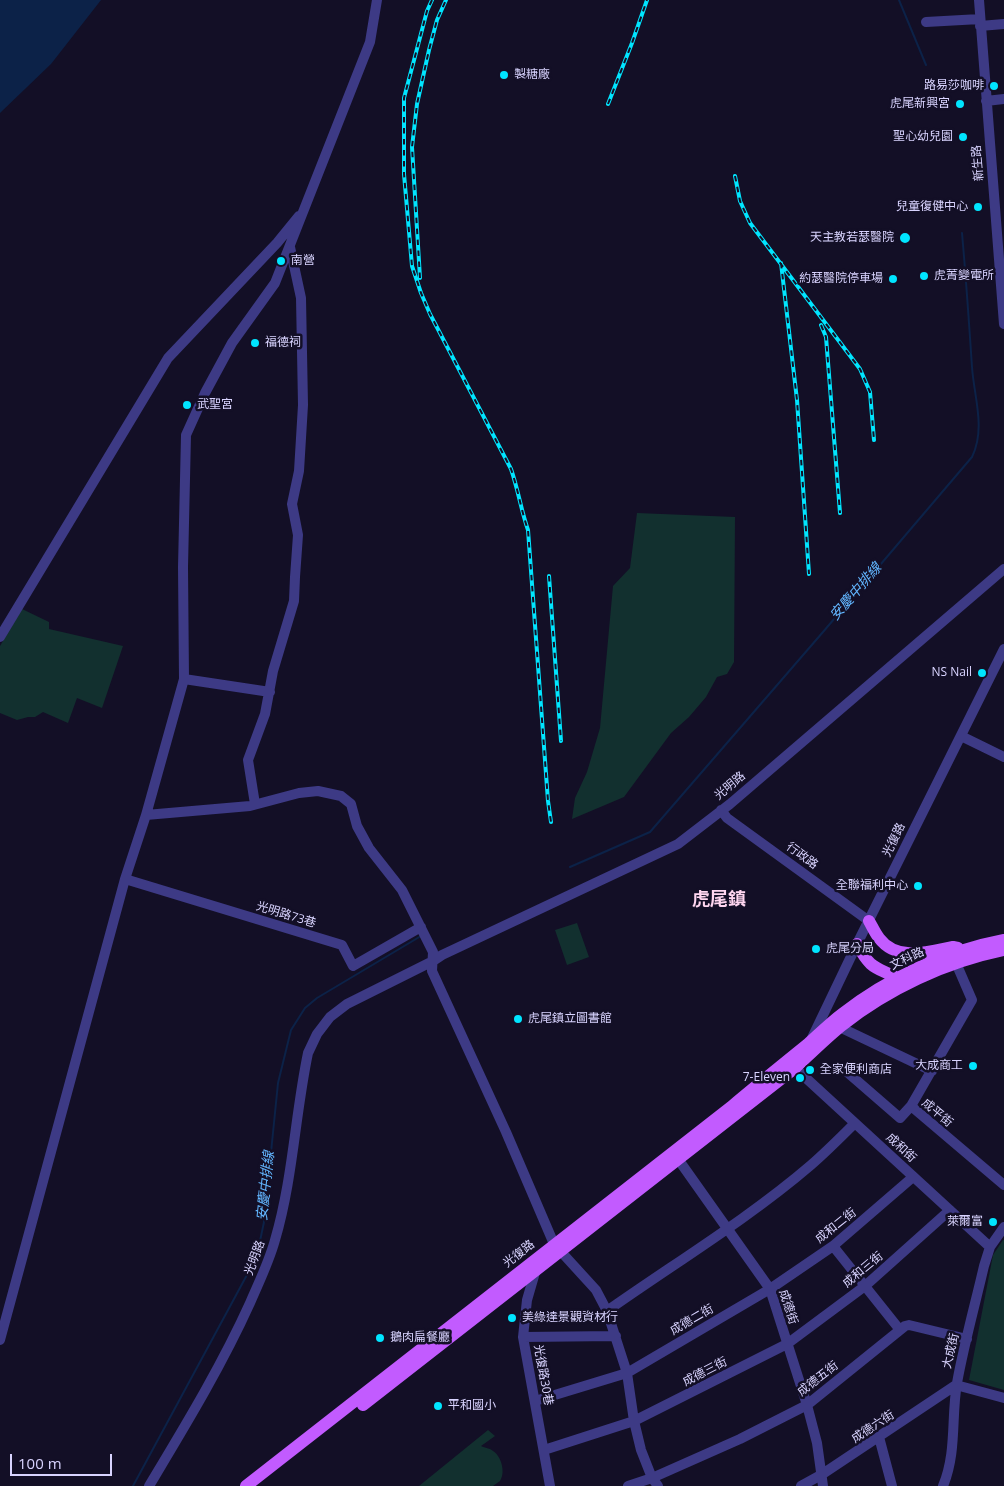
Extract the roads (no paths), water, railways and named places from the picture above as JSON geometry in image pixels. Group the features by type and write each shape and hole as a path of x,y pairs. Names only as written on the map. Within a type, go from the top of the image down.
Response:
{"main road":[{"path":"869,921 879,939 890,948 902,953 919,954 953,947 965,950"},
{"name":"文科路","path":"903,981 931,962 965,950 1004,940"},
{"path":"857,944 872,966 903,981"},
{"name":"文科路","path":"809,1043 831,1023 858,1003 903,981 956,963 1004,950"},
{"name":"文科路","path":"795,1068 831,1023"},
{"name":"光復路","path":"246,1486 557,1247 809,1043"},
{"name":"光復路","path":"258,1486 534,1271 557,1247 678,1159 795,1068"}],"street":[{"path":"0,1340 125,879 146,815 184,679 183,567 186,435 205,393 232,343 275,282 370,42 377,0"},
{"name":"新生路","path":"979,0 986,101 1000,228 1004,324"},
{"path":"926,22 1004,24"},
{"path":"986,101 1004,99"},
{"path":"0,637 168,358 277,243 305,209"},
{"path":"255,804 248,760 265,714 273,671 294,601 298,535 292,504 299,471 303,405 301,298 290,247"},
{"name":"光明路","path":"149,1486 206,1390 238,1329 266,1266 275,1241 286,1197 308,1053 317,1034 330,1018 347,1004 442,955 678,844 721,810 1004,569"},
{"name":"光復路","path":"831,1023 857,944 1004,649"},
{"path":"184,679 270,692"},
{"path":"961,736 1004,757"},
{"path":"146,815 255,804 298,792 318,791 341,796 351,804 357,826 369,848 402,890 433,952 432,970 557,1247 596,1290 607,1311 627,1373 634,1422 641,1450 655,1482"},
{"name":"行政路","path":"721,810 727,818 869,921"},
{"name":"光明路73巷","path":"125,879 342,945 353,966 421,927"},
{"name":"成平街","path":"956,963 972,1000 911,1106 1004,1185"},
{"path":"831,1023 932,1071"},
{"name":"光復路","path":"795,1068 809,1043"},
{"name":"成和街","path":"795,1068 990,1247"},
{"path":"847,1072 900,1118 911,1106"},
{"path":"607,1311 728,1228 806,1170 855,1123"},
{"name":"成德街","path":"678,1159 770,1289 807,1405 817,1443 822,1481"},
{"name":"成和二街","path":"770,1289 833,1246 913,1177"},
{"name":"成和三街","path":"787,1344 865,1286 950,1210"},
{"name":"大成街","path":"943,1486 953,1444 956,1385 984,1266 990,1247 1003,1231"},
{"path":"833,1246 900,1330 909,1324 967,1339"},
{"name":"光復路30巷","path":"534,1271 527,1300 523,1337 550,1486"},
{"name":"成德二街","path":"535,1401 627,1373 770,1289"},
{"name":"成德五街","path":"628,1486 655,1482 807,1405 900,1330"},
{"path":"523,1337 616,1336"},
{"name":"成德三街","path":"544,1450 634,1422 787,1344"},
{"path":"956,1385 1004,1398"},
{"name":"成德六街","path":"801,1486 822,1481 879,1437 956,1385"},
{"path":"879,1437 892,1486"}],"water":[{"path":"0,0 101,0 51,64 0,113"}],"waterway":[{"name":"安慶中排線","path":"899,0 926,65"},
{"name":"安慶中排線","path":"570,867 650,832 972,457 976,446 979,424 972,367 962,233"},
{"name":"安慶中排線","path":"133,1486 248,1273 260,1241 264,1222 278,1083 291,1030 305,1008 317,998 421,936"}],"railway":[{"path":"432,0 427,11 404,98 404,174 412,266 430,314 511,469 528,530 551,822"},
{"path":"420,278 412,147 417,104 429,50 437,20 446,0"},
{"path":"608,104 647,0"},
{"path":"735,176 740,201 750,223 860,369 870,392 874,440"},
{"path":"781,263 797,400 809,574"},
{"path":"821,325 826,337 840,513"},
{"path":"549,576 561,741"}],"place":[{"name":"製糖廠","path":"504,75"},
{"name":"路易莎咖啡","path":"994,86"},
{"name":"虎尾新興宮","path":"960,104"},
{"name":"聖心幼兒園","path":"963,137"},
{"name":"兒童復健中心","path":"978,207"},
{"name":"天主教若瑟醫院","path":"905,238"},
{"name":"南營","path":"281,261"},
{"name":"虎菁變電所","path":"924,276"},
{"name":"約瑟醫院停車場","path":"893,279"},
{"name":"福德祠","path":"255,343"},
{"name":"武聖宮","path":"187,405"},
{"name":"NS Nail","path":"982,673"},
{"name":"全聯福利中心","path":"918,886"},
{"name":"虎尾分局","path":"816,949"},
{"name":"虎尾鎮立圖書館","path":"518,1019"},
{"name":"大成商工","path":"973,1066"},
{"name":"全家便利商店","path":"810,1070"},
{"name":"7-Eleven","path":"800,1078"},
{"name":"萊爾富","path":"993,1222"},
{"name":"美綠達景觀資材行","path":"512,1318"},
{"name":"鵝肉扁餐廳","path":"380,1338"},
{"name":"平和國小","path":"438,1406"}],"district":[{"name":"虎尾鎮","path":"719,900"}]}
